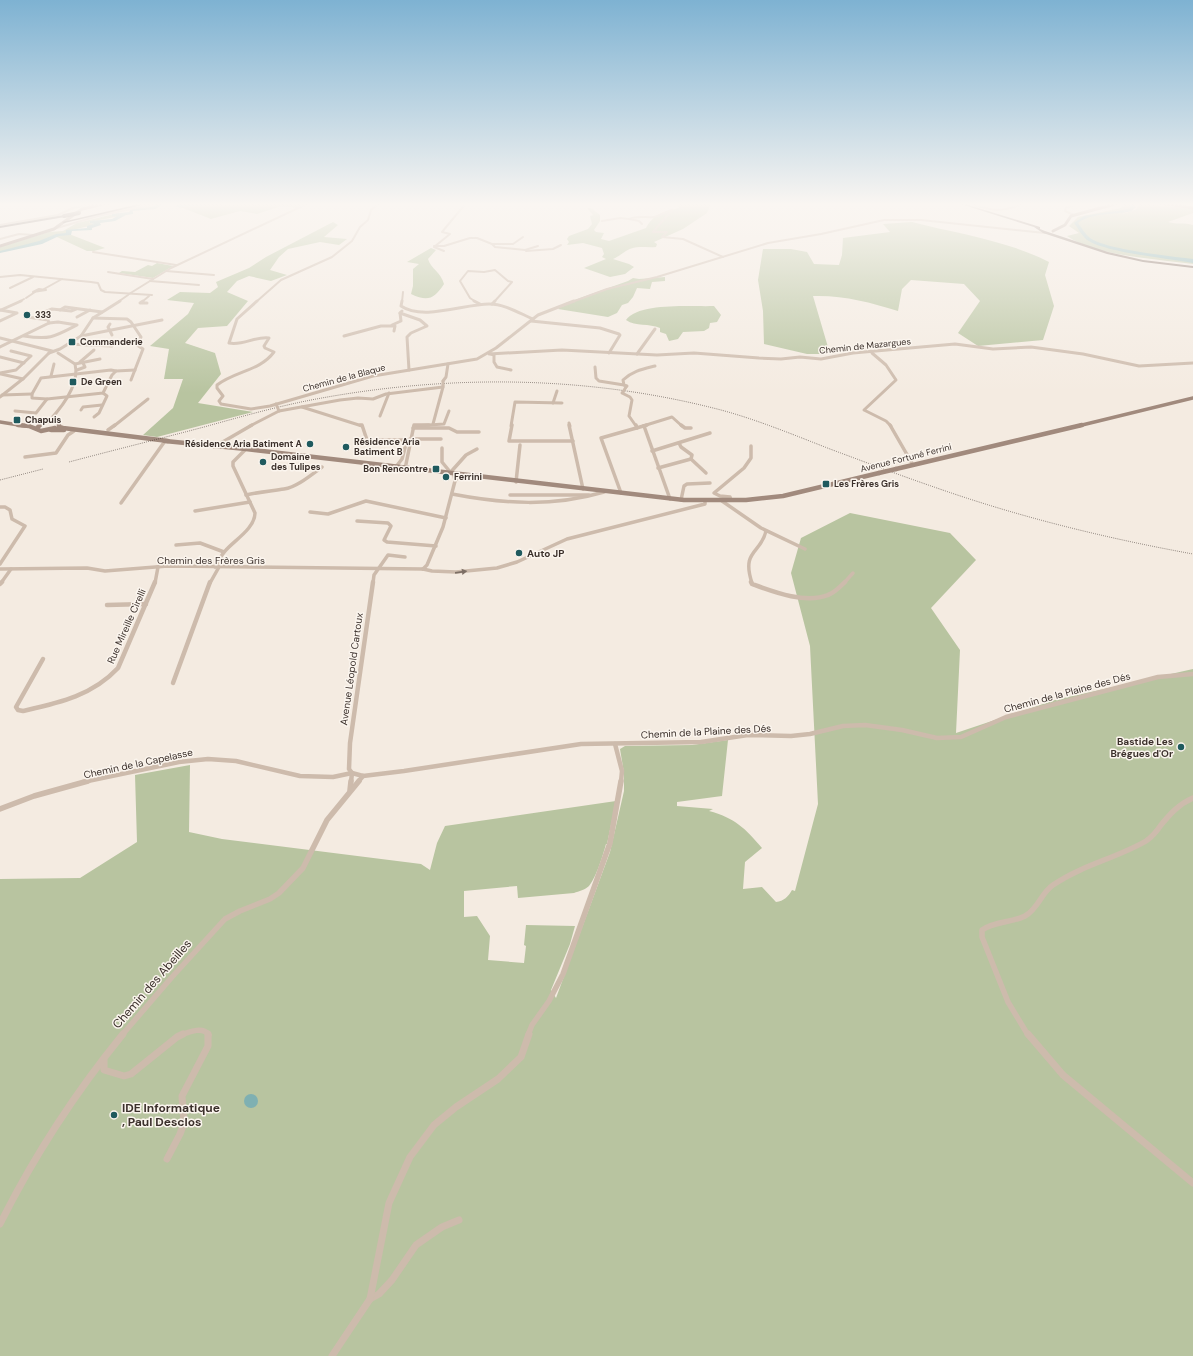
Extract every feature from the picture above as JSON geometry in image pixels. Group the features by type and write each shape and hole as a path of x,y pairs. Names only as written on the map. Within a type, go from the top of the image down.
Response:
{"main road":[{"name":"Avenue Fortuné Ferrini","path":"0,421 37,428 41,431 74,431 328,459 621,494 705,501 783,496 1193,397"},
{"name":"Avenue Fortuné Ferrini","path":"0,421 58,423 59,427 63,428 137,438"},
{"path":"37,428 47,422"},
{"path":"51,430 58,423"}],"street":[{"path":"81,336 93,318 174,266"},
{"name":"Chemin de la Blaque","path":"312,266 281,280 237,318 229,343 236,344 261,337 268,337 269,338 264,346 265,348 274,352 267,360 258,366 223,380 217,385 217,388 223,396 219,401 221,404 251,409 276,404 373,376 477,359 490,354 510,335 541,313 607,289 657,277 692,266"},
{"path":"480,304 470,298 460,281 468,271 484,272 494,270 500,273 508,281 512,282 492,304"},
{"path":"166,271 214,275"},
{"path":"108,272 152,280 199,285"},
{"path":"0,277 15,275 34,276 98,283 101,290 105,292 150,296 140,303 147,303"},
{"path":"10,288 34,276"},
{"path":"1,310 36,292 33,292 35,290 44,289 62,279"},
{"path":"403,292 401,306 404,310"},
{"path":"400,313 404,310 414,312 480,304 503,306 532,320 600,328 619,334 620,335 609,353"},
{"path":"42,313 52,309 71,311 76,309 102,312"},
{"path":"0,321 18,313 1,310"},
{"path":"77,317 90,310"},
{"path":"344,336 381,326 392,325 401,320 400,313"},
{"path":"400,313 420,320 427,326 409,333 407,337 409,370"},
{"path":"93,318 126,319 130,316"},
{"path":"27,317 48,320 49,323"},
{"path":"126,319 134,326 141,337 137,345 143,349 131,380"},
{"path":"44,359 81,336 162,320"},
{"path":"0,347 49,323 58,322 77,326 47,340 24,336"},
{"path":"110,324 108,327 112,335"},
{"path":"392,325 395,326 394,331"},
{"path":"637,354 655,329"},
{"path":"0,338 62,356 75,364 100,359"},
{"path":"68,344 112,346"},
{"name":"Chemin de Mazargues","path":"490,354 562,350 657,355 694,353 759,358 781,359 800,357 821,359 853,353 955,344 993,349 1032,347 1088,354 1140,366 1193,363"},
{"path":"44,350 49,353 53,353 58,352 60,349"},
{"path":"81,363 94,350"},
{"path":"0,373 16,370 31,356 11,351"},
{"path":"58,352 62,356"},
{"path":"872,352 887,365 888,370 892,373 896,380 895,383 885,389 864,410 886,421 892,426 913,465"},
{"path":"1,396 23,379 49,353"},
{"path":"490,354 494,355 494,362 497,367 511,368 511,370"},
{"path":"0,357 24,363"},
{"path":"77,371 84,367 81,363"},
{"path":"51,376 54,364"},
{"path":"58,423 55,418 67,396 77,371 75,364"},
{"path":"433,424 446,377 448,364"},
{"path":"637,428 629,416 632,400 630,397 622,393 625,386 623,380 632,373 655,366"},
{"path":"595,367 596,378 599,381 625,386"},
{"path":"32,394 42,378 77,371 135,370"},
{"path":"103,393 112,374 116,371"},
{"path":"0,373 23,379"},
{"path":"215,446 261,419 280,411 340,400 358,398 373,399 389,393 443,384"},
{"path":"553,402 557,391"},
{"path":"32,394 32,398 34,399 47,399 103,393"},
{"path":"94,417 98,413 107,396 103,393"},
{"path":"380,416 389,393"},
{"path":"1,396 32,394"},
{"path":"15,411 36,413 47,399"},
{"path":"108,430 148,400"},
{"path":"562,403 515,402 509,441 573,441"},
{"path":"276,404 280,411"},
{"path":"81,410 83,407 102,405"},
{"path":"300,407 362,425 367,440"},
{"path":"405,468 414,425 444,424 449,411"},
{"path":"47,422 57,414"},
{"path":"621,494 601,438 672,417 685,428 691,428"},
{"path":"569,423 583,489"},
{"path":"644,426 670,499"},
{"path":"414,428 449,428 457,432 479,432"},
{"path":"25,457 56,453 68,435 74,431"},
{"path":"652,451 710,433"},
{"path":"410,439 441,439"},
{"path":"380,440 407,440 402,459 396,467"},
{"path":"121,503 160,445 165,441"},
{"path":"679,443 681,447 692,455 691,459 706,473"},
{"path":"517,481 520,446"},
{"path":"732,500 730,497 720,496 714,493 744,468 751,458 751,446"},
{"path":"442,448 440,461 443,467 454,474"},
{"path":"423,569 427,565 436,546 446,518 455,481 454,474 466,455 477,449"},
{"path":"173,683 211,580 224,552 252,524 255,518 250,502 233,466 233,462 245,450"},
{"path":"658,468 691,459"},
{"path":"246,495 269,490 285,489 307,478 322,467"},
{"path":"681,500 684,486 687,484 710,483"},
{"path":"452,494 480,500 509,503 576,500 604,492"},
{"path":"510,495 595,495"},
{"path":"722,500 733,511 786,543 805,549"},
{"path":"310,512 328,514 366,501 446,518"},
{"name":"Chemin des Frères Gris","path":"0,569 87,568 105,571 158,567 217,567 423,569 428,571 454,573 516,562 551,544 705,504 705,501"},
{"path":"195,511 250,502"},
{"path":"0,507 5,507 10,510 12,519 25,526 0,564"},
{"path":"357,521 388,523 391,526 384,540 387,542 436,546"},
{"path":"766,531 765,538 750,558 747,569 752,584 765,589 815,598 827,595 840,587 853,572"},
{"path":"176,545 200,543 224,552"},
{"path":"379,569 388,555 405,557"},
{"name":"Rue Mireille Cirelli","path":"43,659 16,707 18,710 23,711 87,693 112,675 118,668 155,583 158,567"},
{"path":"0,584 10,569"},
{"name":"Avenue Léopold Cartoux","path":"352,773 349,769 350,743 374,575 379,569"},
{"path":"107,605 146,604"},
{"name":"Chemin de la Plaine des Dés","path":"363,776 523,754 549,748 581,744 701,742 748,735 791,736 810,734 843,726 864,725 902,730 937,738 961,737 1006,717 1158,678 1193,674"},
{"path":"332,1356 370,1299 389,1204 410,1157 434,1125 456,1107 498,1079 521,1057 532,1025 549,1001 563,974 610,843 622,771 615,744"},
{"name":"Chemin de la Capelasse","path":"0,809 25,799 76,785 189,760 216,758 242,761 280,773 304,777 335,778 352,773"},
{"path":"350,790 352,773 363,776"},
{"name":"Chemin des Abeilles","path":"0,1224 31,1165 75,1098 132,1023 225,919 274,897 303,868 314,848 316,838 327,820 363,776"},
{"path":"1193,798 1171,813 1148,840 1076,872 1051,886 1043,894 1034,909 1017,921 988,925 982,930 982,937 1008,1002 1028,1035 1064,1075 1193,1183"},
{"path":"104,1060 104,1070 124,1076 131,1074 186,1032 203,1030 208,1034 210,1040 208,1046 182,1096 180,1102 184,1118 182,1126 166,1159"},
{"path":"370,1299 380,1294 392,1280 416,1245 442,1227 459,1220"}],"green space":[{"path":"146,266 173,266 153,278 119,273 122,271 135,272"},
{"path":"252,266 273,266 270,270 287,275 271,281 249,276 237,281 227,292 248,301 227,326 198,328 185,343 215,353 221,374 198,403 253,412 157,437 143,435 173,408 183,379 164,379 169,349 150,346 188,314 194,303 167,300 180,292 210,293 218,287 216,282"},
{"path":"416,266 432,266 441,276 444,284 434,296 430,298 422,298 411,294 413,286 413,269"},
{"path":"588,266 634,267 625,274 610,277 584,268"},
{"path":"760,266 1048,266 1045,275 1054,306 1043,340 978,346 958,333 980,301 964,284 911,280 902,289 898,311 856,300 813,296 830,354 807,354 764,344 763,311 758,280"},
{"path":"665,277 665,281 652,282 650,289 637,288 633,297 628,303 622,305 617,313 608,317 558,309 566,303 633,278"},
{"path":"714,306 721,315 717,322 710,323 709,328 704,331 683,332 678,339 669,341 666,334 660,332 660,328 634,324 626,320 633,314 642,310 654,308"},
{"path":"850,513 950,533 976,560 931,608 960,650 956,733 1055,700 1193,669 1193,1356 0,1356 0,879 80,878 137,842 135,775 190,765 189,832 222,839 421,864 430,870 437,843 445,826 616,801 607,844 594,878 586,888 574,893 518,898 517,886 464,891 464,917 477,916 490,936 488,960 524,963 526,925 575,926 570,944 551,990 556,998 610,852 624,791 624,773 620,749 625,746 692,745 728,740 722,796 677,802 677,806 713,809 709,811 726,817 745,829 762,848 745,862 743,889 762,887 776,902 786,898 792,890 795,891 818,804 810,646 791,573 801,538"}],"water":[{"path":"251,1094 256,1096 258,1101 256,1106 251,1108 246,1106 244,1101 246,1096"}],"railway":[{"path":"69,462 258,412 311,400 362,392 414,386 465,383 517,382 568,385 620,390 670,398 721,410 762,423 921,482 998,508 1095,534 1193,554"},
{"path":"0,480 43,469"}],"place":[{"name":"333","path":"27,315"},
{"name":"Commanderie","path":"72,342"},
{"name":"De Green","path":"73,382"},
{"name":"Chapuis","path":"17,420"},
{"name":"Résidence Aria Batiment A","path":"310,444"},
{"name":"Résidence Aria Batiment B","path":"346,447"},
{"name":"Domaine des Tulipes","path":"263,462"},
{"name":"Bon Rencontre","path":"436,469"},
{"name":"Ferrini","path":"446,477"},
{"name":"Les Frères Gris","path":"826,484"},
{"name":"Auto JP","path":"519,553"},
{"name":"Bastide Les Brégues d'Or","path":"1181,747"},
{"name":"IDE Informatique , Paul Desclos","path":"114,1115"}]}
